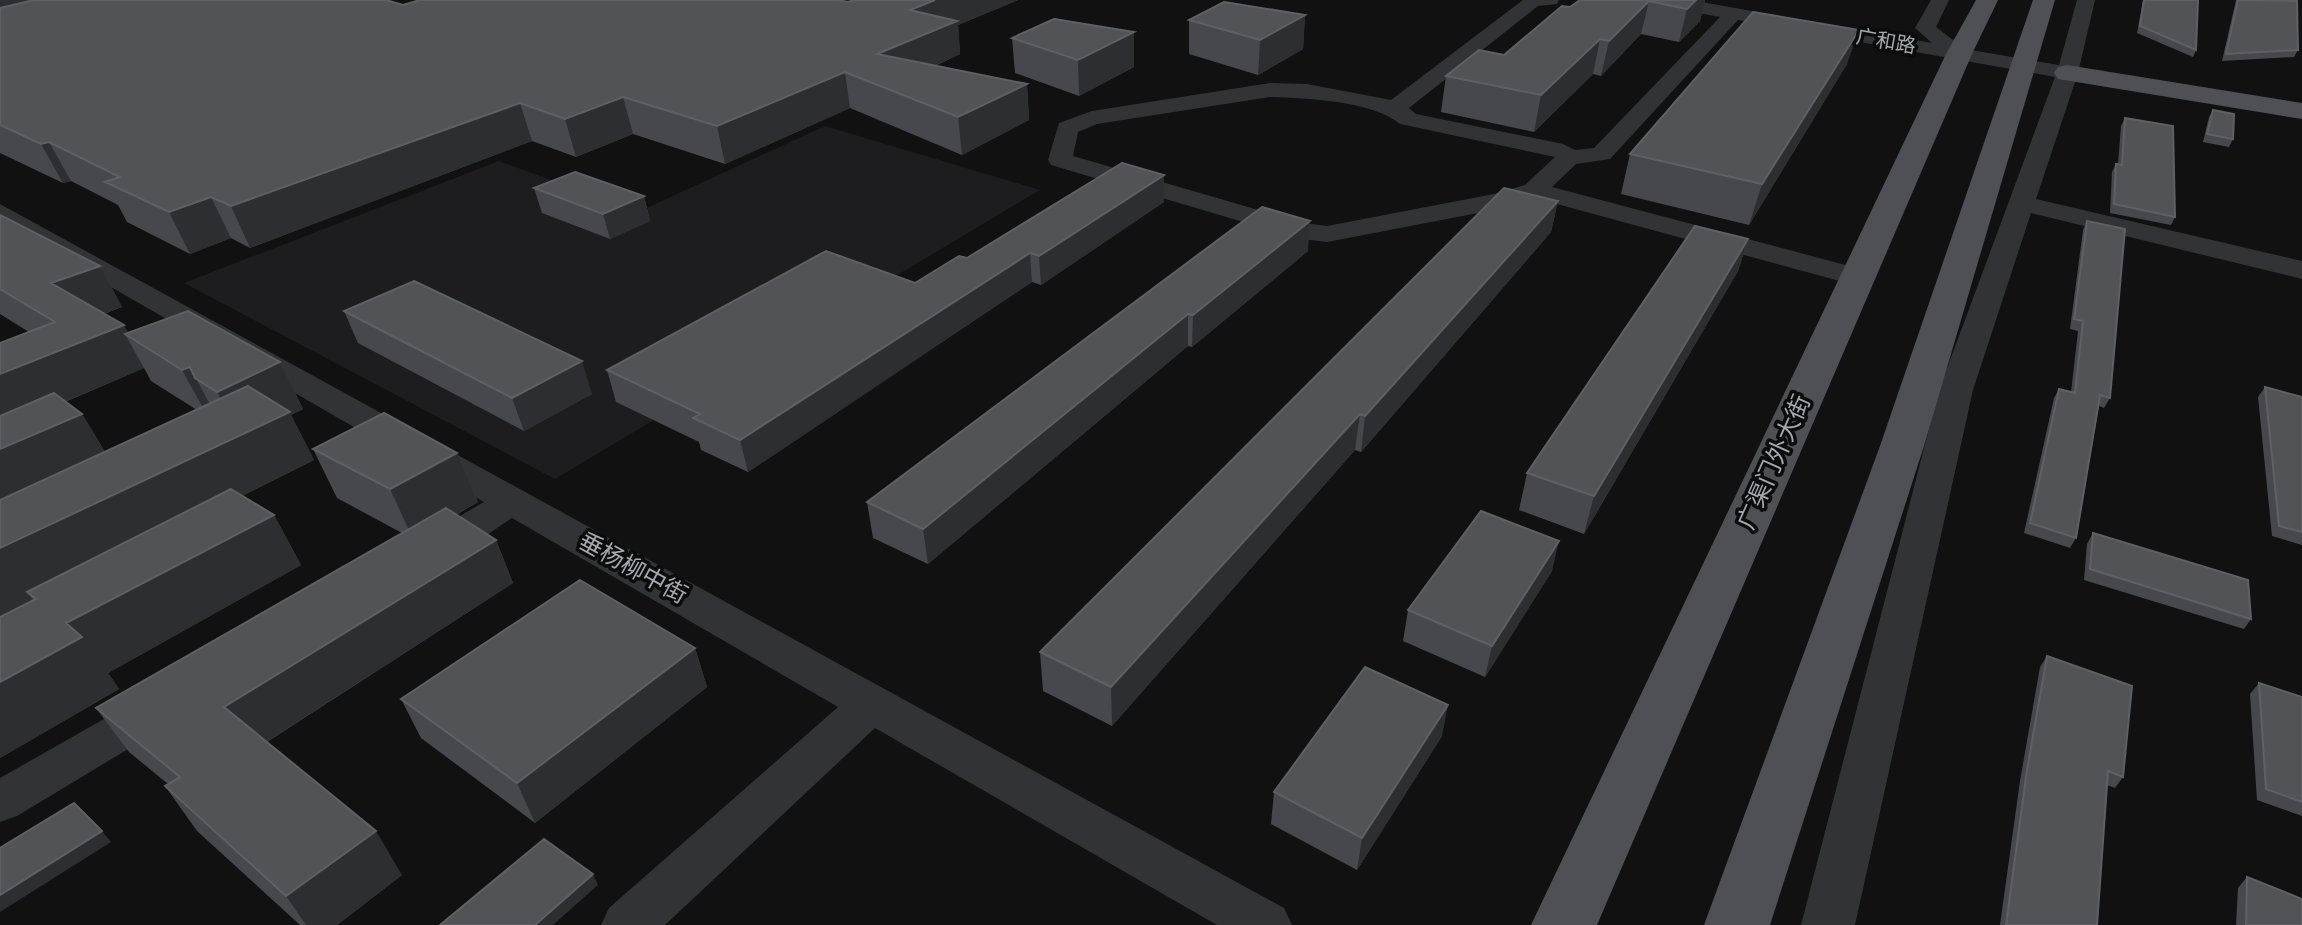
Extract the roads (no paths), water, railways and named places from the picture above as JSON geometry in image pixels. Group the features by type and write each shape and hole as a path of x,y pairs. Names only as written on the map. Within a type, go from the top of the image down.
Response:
{"main road":[{"name":"广渠门外大街","path":"1564,925 1959,54 1987,0"},
{"path":"1737,925 1897,461 2044,0"},
{"path":"2067,73 2302,111"}],"street":[{"path":"1395,108 1533,1 1550,0"},
{"name":"广和路","path":"1658,0 2067,73"},
{"path":"1940,0 1925,28 1959,54"},
{"path":"1828,925 1956,390 2067,73 2086,0"},
{"path":"1569,158 1563,151 1543,146 1408,119 1395,108 1307,91 1270,90 1092,118 1067,128 1060,160 1286,227 1327,234 1499,201 1534,190 1569,158 1601,154 1733,14"},
{"path":"1534,190 1858,277"},
{"path":"2021,203 2302,270"},
{"name":"垂杨柳中街","path":"7,222 514,501 1265,925"},
{"path":"392,572 514,501"},
{"path":"0,802 189,691"},
{"path":"628,925 872,703"}]}
